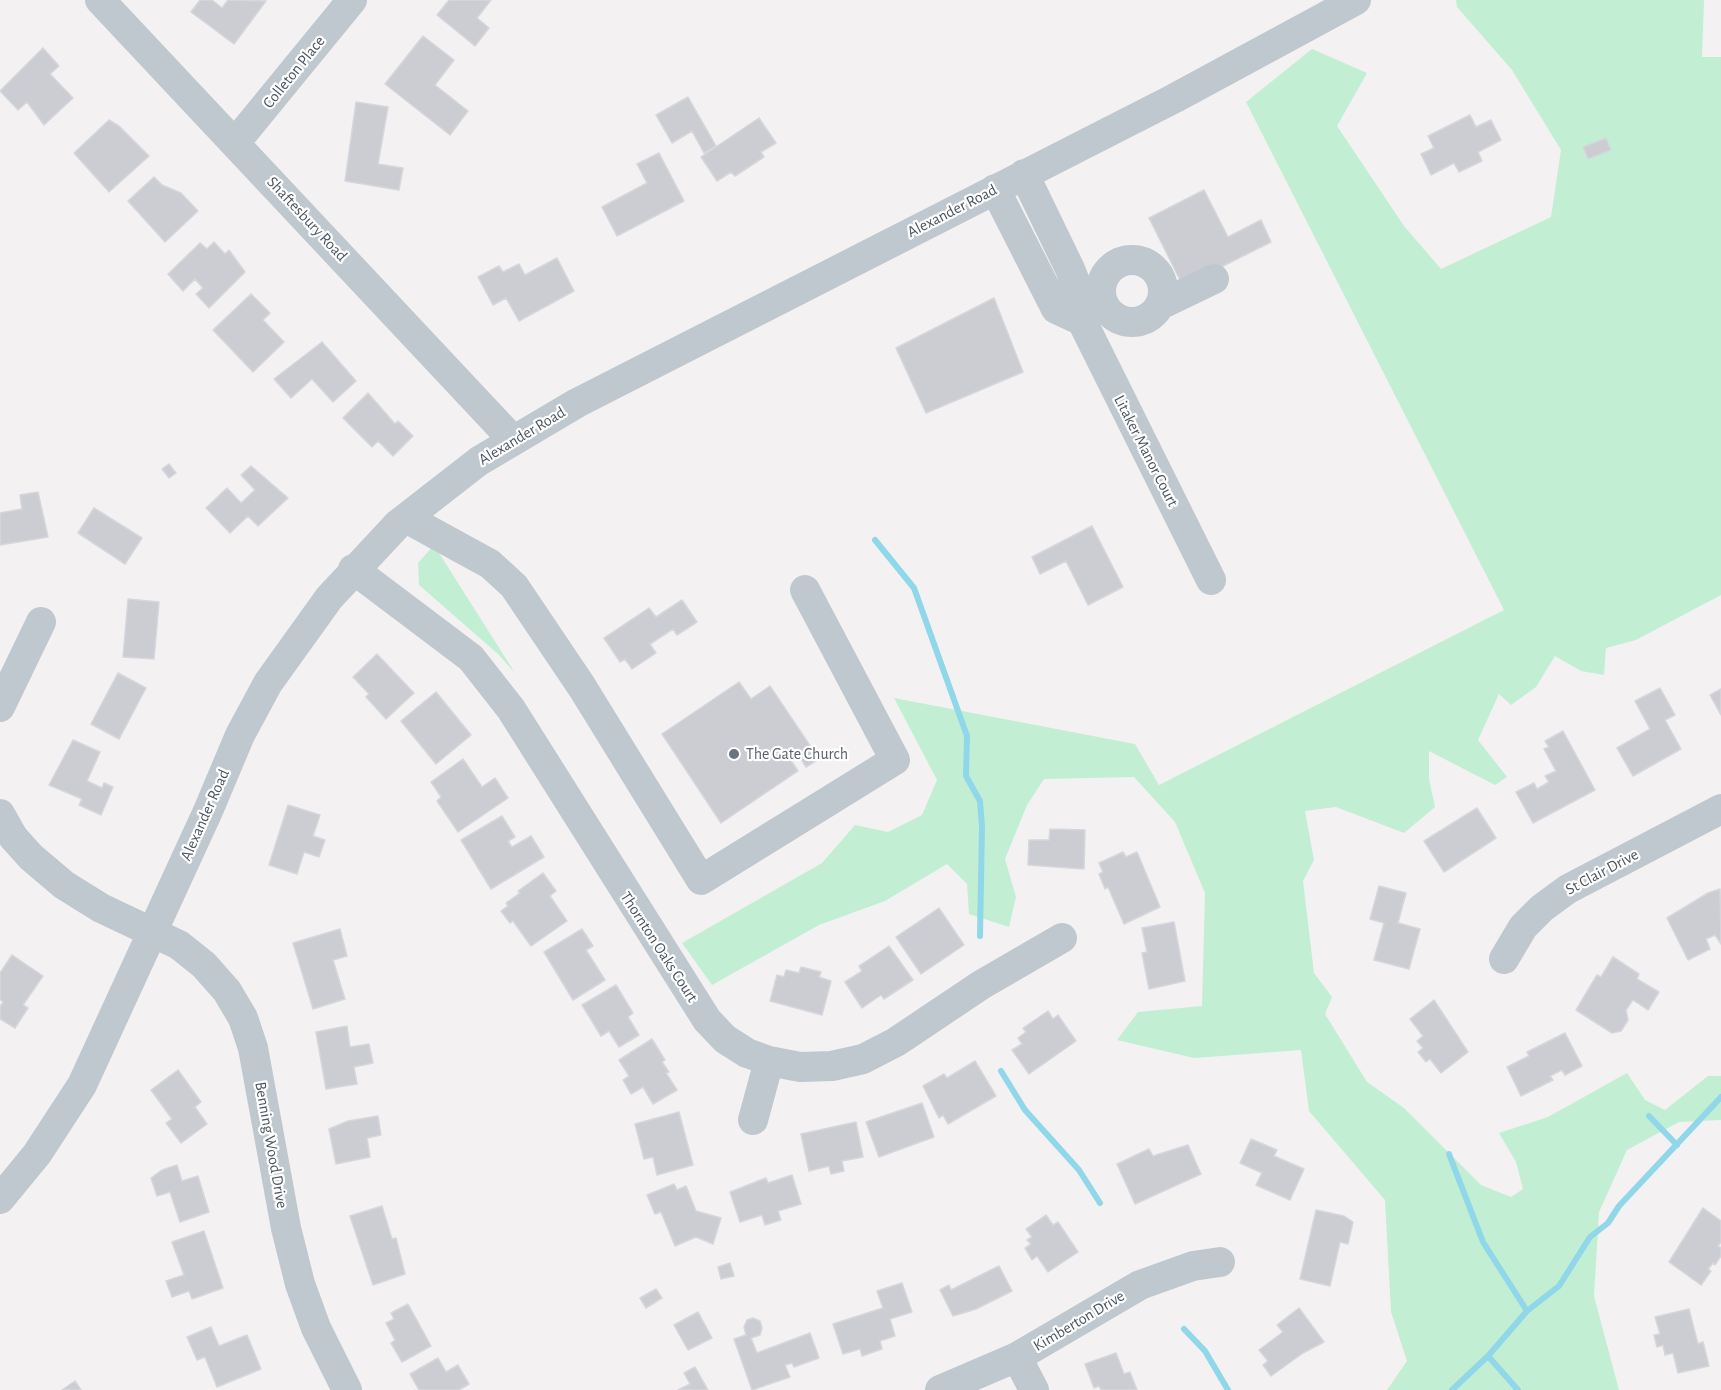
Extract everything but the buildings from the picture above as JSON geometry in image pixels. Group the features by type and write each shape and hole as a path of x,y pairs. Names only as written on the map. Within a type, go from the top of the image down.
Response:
{"street":[{"name":"Shaftesbury Road","path":"100,0 513,440"},
{"name":"Colleton Place","path":"235,143 352,0"},
{"name":"Alexander Road","path":"0,1199 37,1154 82,1085 240,735 268,683 329,598 353,569 405,518 479,462 513,440 686,345 1175,98 1356,0"},
{"name":"Litaker Manor Court","path":"1024,174 1081,297 1082,321 1211,580"},
{"path":"995,189 1056,309 1082,321"},
{"path":"1035,267 1062,253"},
{"path":"1125,322 1107,311 1100,292 1106,272 1122,261 1143,261 1159,274 1163,284 1160,305"},
{"path":"1097,353 1125,322 1145,319 1160,305 1214,279"},
{"path":"405,518 490,564 514,586 582,687 701,880 895,760 805,590"},
{"name":"Thornton Oaks Court","path":"353,569 471,658 511,709 707,1020 725,1039 747,1053 769,1061 800,1067 832,1066 863,1059 896,1042 981,985 1062,938"},
{"path":"0,707 41,622"},
{"name":"St Clair Drive","path":"1504,958 1523,927 1542,908 1568,889 1721,809"},
{"name":"Benning Wood Drive","path":"0,814 13,837 31,857 64,885 101,908 179,945 204,965 227,991 243,1018 253,1048 286,1228 300,1284 316,1328 347,1390"},
{"path":"753,1120 769,1061"},
{"name":"Kimberton Drive","path":"940,1390 1017,1357 1140,1285 1193,1266 1220,1262"},
{"path":"1017,1357 1034,1390"}],"green space":[{"path":"1456,0 1704,0 1702,57 1721,57 1721,595 1636,640 1606,648 1604,675 1581,671 1555,656 1536,687 1511,705 1499,694 1478,740 1507,777 1495,785 1429,751 1429,779 1435,807 1404,833 1336,807 1305,811 1314,860 1303,881 1314,973 1332,997 1325,1014 1367,1082 1404,1108 1481,1185 1511,1197 1523,1189 1516,1162 1499,1133 1548,1117 1627,1073 1645,1100 1665,1110 1708,1076 1721,1076 1721,1120 1679,1122 1627,1150 1599,1212 1594,1296 1619,1390 1387,1390 1407,1361 1391,1312 1385,1200 1309,1111 1301,1050 1194,1058 1117,1040 1138,1012 1202,1006 1205,893 1175,822 1134,777 1044,779 1027,805 1005,859 1016,897 1009,927 969,914 967,884 947,864 885,901 819,925 712,985 682,943 822,863 855,825 888,832 922,815 937,780 894,698 1135,744 1159,785 1504,610 1246,102 1312,49 1367,73 1337,126 1404,226 1441,269 1551,217 1561,150 1512,70 1457,7"},
{"path":"434,545 515,673 498,654 419,585 418,563"}],"waterway":[{"path":"875,540 914,588 967,736 966,776 980,801 982,826 980,936"},
{"path":"1001,1071 1025,1110 1079,1170 1100,1203"},
{"path":"1452,1390 1488,1356 1527,1311 1559,1286 1590,1237 1608,1223 1619,1206 1721,1097"},
{"path":"1649,1116 1677,1145"},
{"path":"1449,1154 1483,1242 1527,1311"},
{"path":"1184,1329 1205,1351 1228,1390"},
{"path":"1488,1356 1518,1390"}],"place":[{"name":"The Gate Church","path":"734,754"}]}
